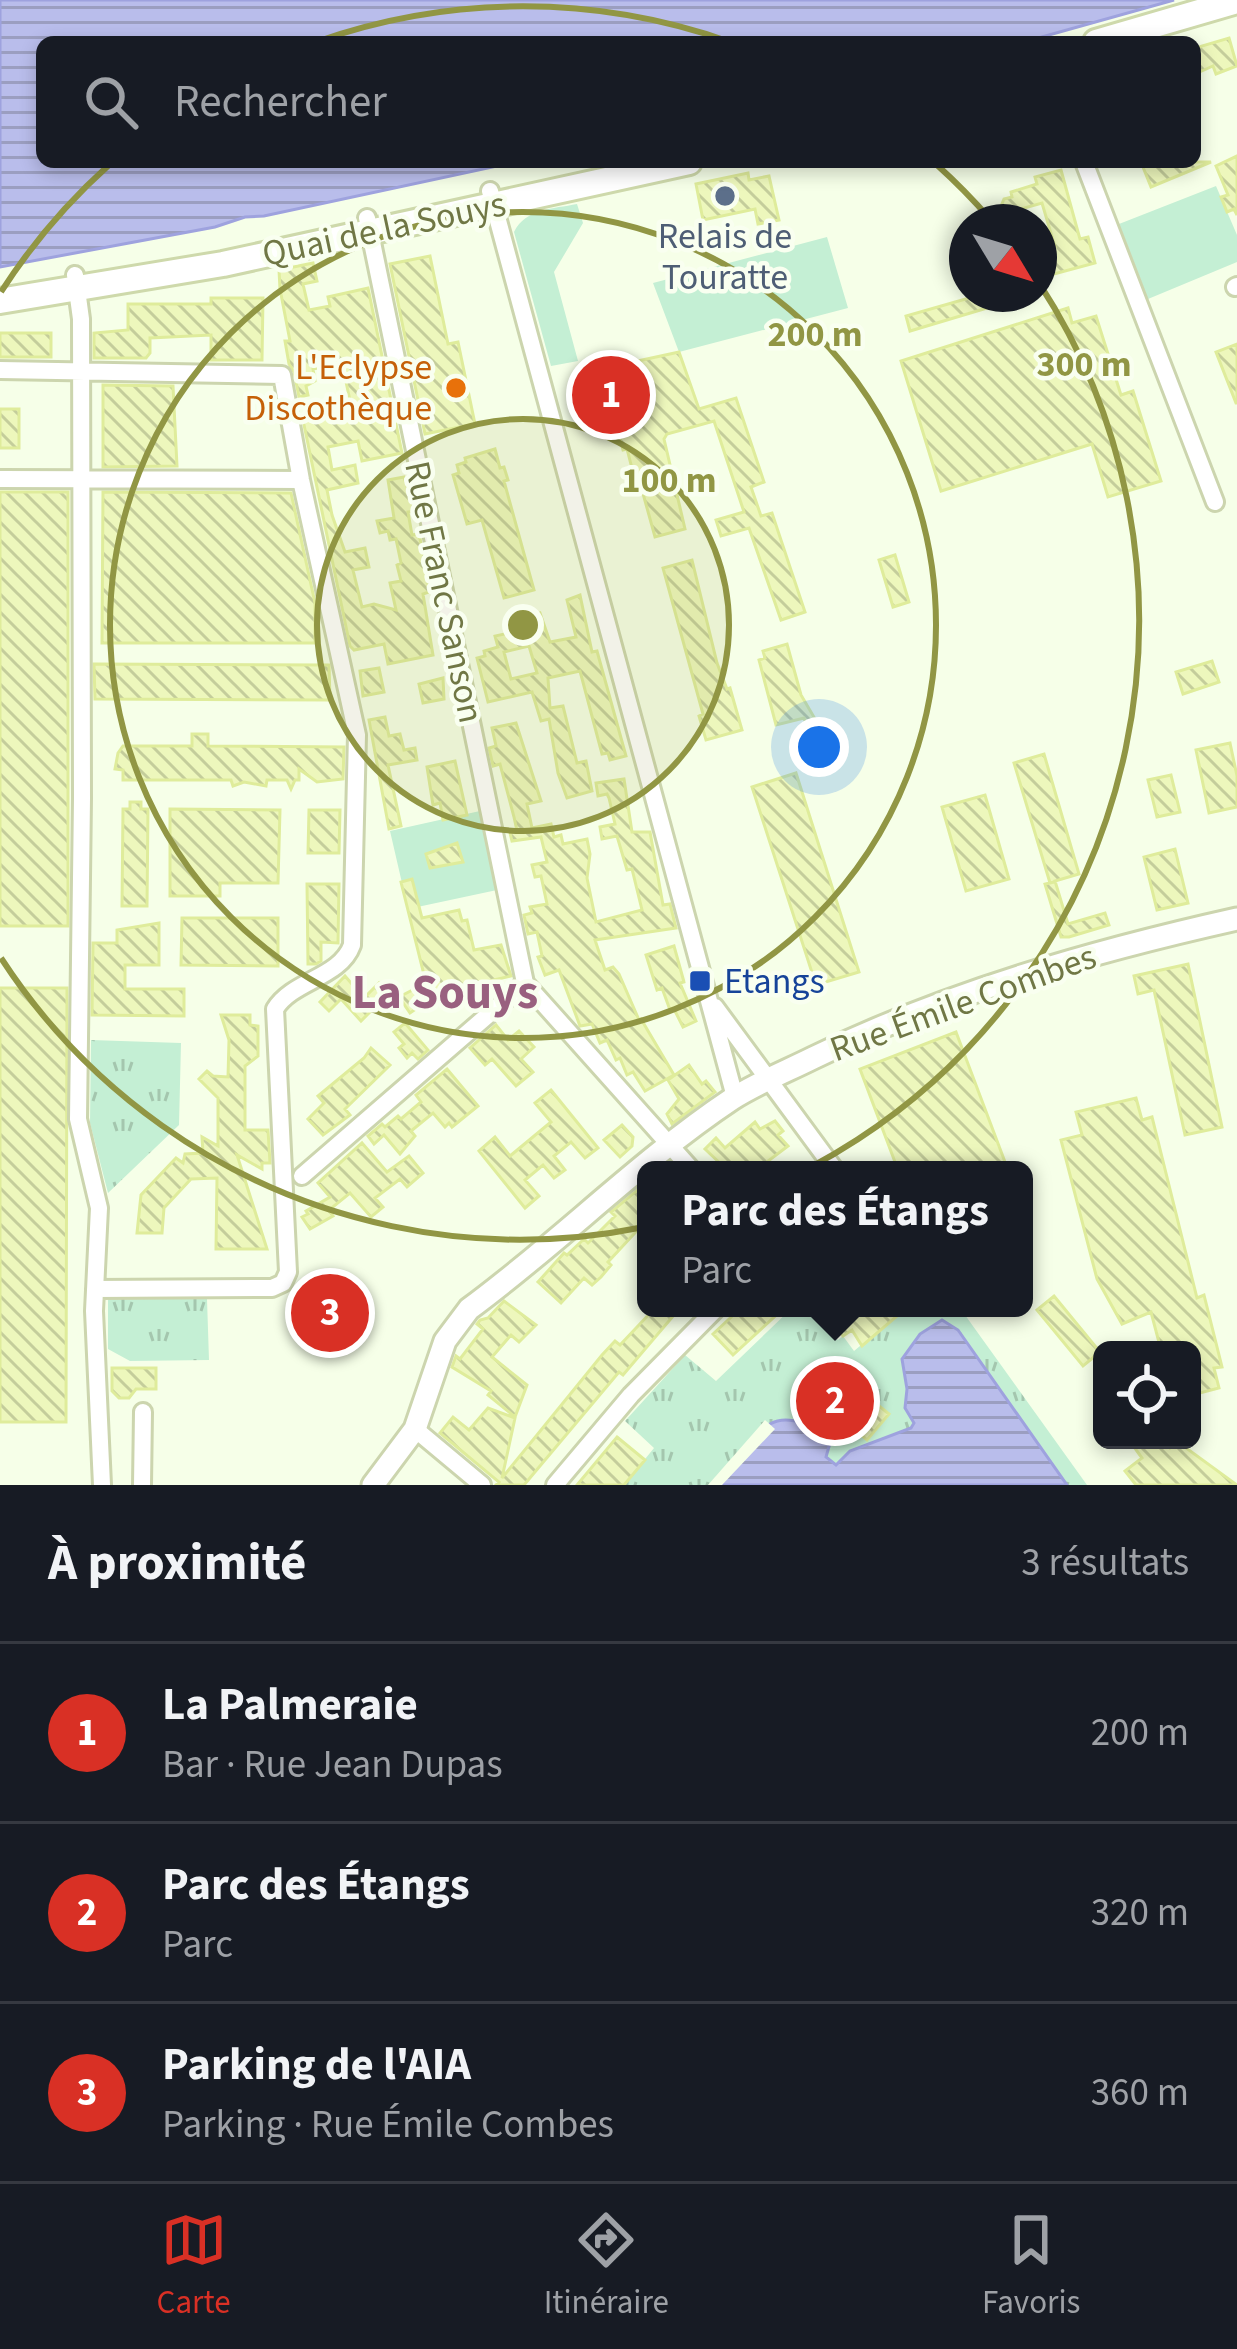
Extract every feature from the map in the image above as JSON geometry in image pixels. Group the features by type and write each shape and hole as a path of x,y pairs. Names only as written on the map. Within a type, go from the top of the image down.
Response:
{"main road":[{"path":"1117,36 1237,2"},
{"path":"1176,36 1237,19"},
{"name":"Quai de la Souys","path":"492,198 594,168"},
{"name":"Quai de la Souys","path":"0,302 76,282 656,168"},
{"name":"Quai de la Souys","path":"0,288 76,282"}],"street":[{"path":"1086,168 1215,502"},
{"path":"492,198 735,1097"},
{"name":"Rue Franc Sanson","path":"368,225 525,983"},
{"path":"76,282 81,319 78,1119 99,1208 95,1289 102,1485"},
{"path":"0,370 282,374 357,735 352,944 347,958 282,998 275,1009 288,1272 283,1283 272,1288 95,1289"},
{"path":"0,479 301,480"},
{"name":"Rue Émile Combes","path":"651,1161 735,1097 910,1016 1133,943 1237,920"},
{"path":"302,1176 525,983 684,1161"},
{"path":"711,1001 829,1161"},
{"name":"Rue Émile Combes","path":"373,1485 415,1429 455,1324 637,1172"},
{"path":"555,1485 629,1397 708,1317"},
{"path":"142,1485 143,1412"},
{"path":"415,1429 482,1485"}],"green space":[{"path":"1216,186 1237,235 1237,262 1148,299 1119,224"},
{"path":"577,204 583,223 554,272 578,361 551,366 514,232 533,214"},
{"path":"827,237 848,308 679,352 653,283"},
{"path":"480,811 497,890 408,909 390,831"},
{"path":"91,1040 181,1043 179,1125 108,1193 90,1123"},
{"path":"108,1296 207,1299 209,1360 130,1361 108,1349"},
{"path":"783,1317 817,1317 854,1351 895,1317 966,1317 1087,1485 624,1485 654,1448 625,1421 685,1355 716,1381"}],"water":[{"path":"0,0 1174,0 1045,36 36,36 36,168 488,168 0,267"},
{"path":"942,1320 958,1330 1067,1485 714,1485 778,1421 802,1423 818,1432 830,1443 826,1457 836,1465 850,1451 911,1428 914,1423 905,1408 902,1359 920,1334"}],"pier":[{"path":"765,1420 775,1429 722,1485 708,1485"}],"building":[{"path":"1229,38 1237,66 1216,74 1213,66 1201,71 1201,46"},
{"path":"1237,156 1237,215 1234,209 1227,212 1221,197 1228,195 1216,166"},
{"path":"1143,168 1197,168 1151,187"},
{"path":"1061,170 1080,239 1088,237 1095,263 1057,273 1057,204 1002,204 1012,197 1011,192 1037,184 1035,177"},
{"name":"Relais de Touratte","path":"748,173 749,180 769,176 779,220 758,224 755,209 703,220 696,184"},
{"path":"430,256 448,344 458,342 475,424 425,434 390,264"},
{"path":"313,263 317,281 303,284 309,310 330,306 328,297 368,288 402,453 362,461 358,441 328,447 332,470 355,465 358,483 327,490 332,515 345,552 365,548 369,567 353,570 362,607 374,604 396,610 390,583 401,581 396,539 390,540 388,531 380,533 377,521 394,518 388,480 404,477 415,511 408,512 412,535 419,534 427,572 429,592 423,594 433,655 388,664 384,644 354,650 350,646 303,420 352,410 342,363 313,369 315,381 306,386 308,395 299,397 285,341 290,341 279,270"},
{"path":"211,298 263,298 262,360 211,360 211,335 150,338 146,358 94,358 94,333 128,330 128,304 211,304"},
{"path":"949,304 949,312 974,312 910,331 906,316"},
{"path":"1068,308 1072,323 1096,316 1121,395 1133,391 1161,481 1108,497 1092,444 941,491 901,361"},
{"path":"0,333 51,333 51,357 0,357"},
{"path":"1237,344 1237,403 1236,403 1216,352"},
{"path":"679,352 699,409 736,398 764,482 751,487 761,516 772,513 805,612 781,620 749,528 721,536 716,520 744,512 714,421 667,434 664,439 685,529 655,537 639,479 635,480 627,449 623,450 601,369"},
{"path":"103,385 173,386 177,466 103,467"},
{"path":"0,409 19,409 19,448 0,448"},
{"path":"495,449 508,480 504,481 534,590 504,598 482,520 467,524 453,475 459,473 457,465 466,462 465,458"},
{"path":"0,492 68,492 68,926 0,926"},
{"path":"103,492 291,493 315,603 315,643 102,643"},
{"path":"895,555 909,602 893,607 879,560"},
{"path":"692,560 717,663 742,730 706,740 663,568"},
{"path":"580,595 592,652 597,651 626,756 610,760 608,753 602,754 580,671 548,678 550,708 563,706 577,763 586,761 592,791 567,798 549,719 541,721 532,692 488,702 477,658 498,647 495,636 522,630 520,621 540,613 550,642 576,637 567,600","holes":["529,646 537,673 511,679 504,652"]},
{"path":"787,644 801,695 818,724 807,727 804,718 776,725 759,660 765,658 763,651"},
{"path":"1212,661 1219,682 1183,694 1176,672"},
{"path":"94,664 329,665 330,700 95,699"},
{"path":"379,668 384,692 363,696 360,671"},
{"path":"443,678 444,699 423,703 419,684"},
{"path":"385,717 389,736 400,734 404,750 415,748 417,760 388,765 401,826 389,829 369,720"},
{"path":"516,723 541,801 527,804 532,828 551,824 554,837 561,835 563,844 587,839 587,878 596,922 642,910 632,869 627,870 617,836 602,839 600,827 615,824 609,798 598,796 596,783 624,779 632,832 650,832 663,905 670,904 676,928 595,940 605,970 613,967 619,974 639,1020 674,1075 645,1091 633,1072 627,1075 607,1040 600,1043 592,1024 580,1026 559,970 545,975 537,932 528,934 524,915 532,913 530,907 547,904 541,876 535,877 532,865 547,862 541,837 512,841 510,833 517,831 514,817 500,764 493,766 489,748 496,746 492,728"},
{"path":"192,734 208,734 208,746 344,747 343,779 317,782 299,769 299,780 291,789 287,780 267,780 266,786 244,782 233,786 231,780 123,780 123,770 115,769 123,746 192,746"},
{"path":"1230,743 1237,807 1209,813 1196,750"},
{"path":"1044,754 1079,874 1055,881 1068,924 1105,913 1109,925 1069,937 1061,937 1014,763"},
{"path":"455,761 467,815 443,820 440,803 433,805 427,767"},
{"path":"796,773 859,972 816,985 752,787"},
{"path":"1171,775 1180,812 1157,817 1148,780"},
{"path":"985,795 1009,879 966,891 942,807"},
{"path":"130,802 141,802 141,809 148,809 147,906 122,906 123,809 130,809"},
{"path":"170,809 280,810 278,883 220,883 220,896 170,896"},
{"path":"309,810 340,810 339,853 308,853"},
{"path":"457,843 463,862 430,868 426,854"},
{"path":"1175,849 1188,903 1157,910 1144,857"},
{"path":"412,879 422,918 459,910 462,921 467,920 474,950 501,945 511,976 476,984 484,994 469,1007 451,985 410,1013 399,997 426,983 401,882"},
{"path":"307,884 339,884 338,943 321,942 321,961 316,964 308,964"},
{"path":"182,918 278,918 278,966 181,965"},
{"path":"159,923 159,965 125,965 125,989 184,989 184,1016 92,1015 93,943 117,943 117,930"},
{"path":"674,946 684,982 680,983 696,1021 683,1027 662,988 657,990 646,955"},
{"path":"1188,964 1222,1127 1185,1135 1154,990 1138,994 1134,976"},
{"path":"345,976 364,998 379,983 395,1001 382,1013 376,1006 361,1021 341,999 329,1011 320,1002"},
{"path":"0,988 67,988 66,1422 0,1422"},
{"path":"221,1015 250,1015 250,1025 258,1026 258,1056 245,1066 245,1130 268,1130 270,1163 262,1163 262,1169 237,1155 267,1249 216,1249 217,1178 191,1179 164,1208 162,1233 137,1233 141,1195 176,1158 183,1163 185,1154 203,1153 202,1137 218,1146 218,1098 199,1079 207,1071 228,1077 229,1040"},
{"path":"405,1023 428,1050 418,1059 412,1053 407,1058 399,1048 404,1044 394,1032"},
{"path":"496,1025 508,1040 519,1031 534,1047 521,1059 533,1072 516,1086 492,1059 485,1065 470,1048"},
{"path":"956,1032 1005,1161 895,1161 860,1069"},
{"path":"371,1048 390,1065 345,1109 350,1115 323,1135 308,1119 324,1103 318,1096"},
{"path":"689,1065 702,1084 706,1081 715,1092 672,1124 667,1114 679,1099 668,1080"},
{"path":"447,1069 478,1106 452,1127 449,1123 445,1127 433,1113 411,1131 415,1136 400,1154 384,1135 374,1144 368,1136 382,1124 385,1127 398,1116 401,1119 421,1102 416,1095"},
{"path":"551,1090 598,1148 585,1158 571,1142 554,1156 565,1170 554,1178 543,1165 525,1180 539,1196 525,1208 479,1151 495,1137 510,1156 551,1122 535,1103"},
{"path":"1136,1098 1142,1120 1152,1117 1197,1298 1204,1295 1222,1367 1214,1368 1219,1388 1201,1393 1201,1341 1159,1341 1151,1312 1122,1324 1097,1279 1061,1140 1082,1135 1076,1112"},
{"path":"775,1121 783,1131 778,1135 788,1146 768,1161 718,1161 705,1149 716,1138 725,1148 755,1122 760,1129"},
{"path":"622,1125 633,1137 632,1146 620,1157 604,1140"},
{"path":"362,1143 387,1172 409,1156 423,1173 407,1187 400,1179 375,1198 383,1207 371,1217 350,1193 329,1210 333,1216 310,1229 302,1217 330,1197 318,1183"},
{"path":"637,1190 637,1231 608,1262 611,1265 601,1277 592,1285 584,1278 561,1303 538,1282 564,1253 584,1239 588,1243 615,1216 611,1212"},
{"path":"1054,1296 1093,1343 1093,1358 1083,1366 1037,1310"},
{"path":"504,1301 536,1325 519,1342 511,1335 492,1357 527,1385 515,1417 488,1395 491,1391 452,1367 456,1356 460,1359 483,1329 477,1324 480,1320"},
{"path":"646,1317 672,1317 524,1485 496,1485 499,1482 440,1433 453,1417 469,1430 488,1408 515,1418 502,1478 602,1355 615,1341 620,1345"},
{"path":"731,1317 774,1317 733,1355 713,1334"},
{"path":"829,1317 896,1317 862,1346 852,1330 843,1336"},
{"path":"112,1368 156,1368 156,1389 136,1389 129,1398 119,1398 112,1391"},
{"path":"863,1393 889,1414 867,1440 842,1419"},
{"path":"617,1437 645,1460 624,1485 577,1485"},
{"path":"1136,1449 1188,1449 1237,1485 1136,1485 1125,1471 1142,1458"}],"place":[{"name":"Relais de Touratte","path":"725,196"},
{"name":"L'Eclypse Discothèque","path":"456,388"},
{"name":"La Palmeraie","path":"611,395"},
{"name":"Etangs","path":"700,981"},
{"name":"Parking de l'AIA","path":"330,1313"},
{"name":"Parc des Étangs","path":"835,1401"}],"district":[{"name":"La Souys","path":"445,993"}]}
